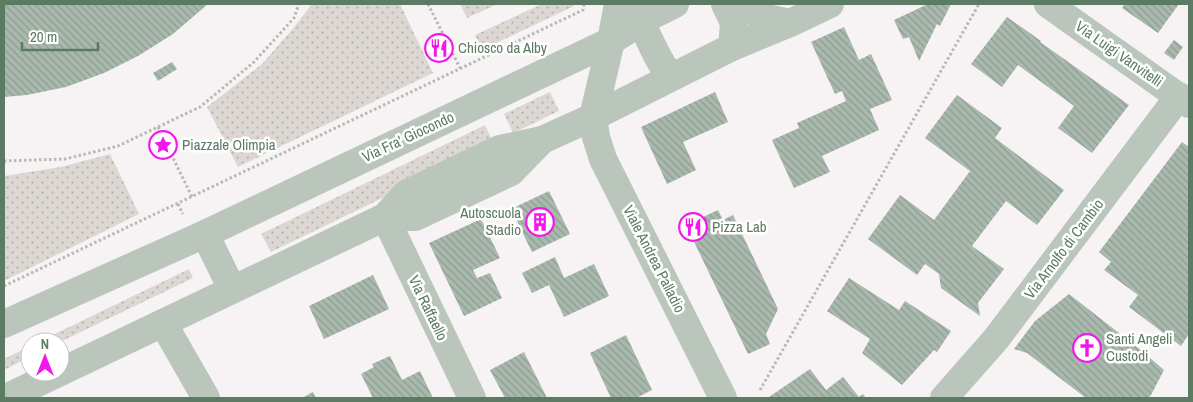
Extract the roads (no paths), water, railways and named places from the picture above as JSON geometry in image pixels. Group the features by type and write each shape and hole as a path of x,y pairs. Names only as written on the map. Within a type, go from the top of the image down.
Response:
{"street":[{"path":"593,118 618,4"},
{"path":"636,13 649,17 675,4"},
{"path":"725,4 734,23 732,47"},
{"path":"744,4 762,17 790,23"},
{"path":"6,398 385,217 415,218 511,172 542,140 593,118 732,47 830,4"},
{"name":"Via Luigi Vanvitelli","path":"1048,4 1184,100"},
{"path":"611,41 636,13"},
{"path":"636,13 664,68 671,77"},
{"name":"Via Fra' Giocondo","path":"4,324 195,227 611,41"},
{"name":"Via Arnolfo di Cambio","path":"944,398 996,339 1184,100"},
{"name":"Viale Andrea Palladio","path":"593,118 596,137 603,159 723,398"},
{"name":"Via Raffaello","path":"385,217 472,398"},
{"path":"195,227 232,289"},
{"path":"163,322 206,398"}],"place":[{"name":"Chiosco da Alby","path":"439,48"},
{"name":"Piazzale Olimpia","path":"163,145"},
{"name":"Autoscuola Stadio","path":"540,222"},
{"name":"Pizza Lab","path":"693,227"},
{"name":"Santi Angeli Custodi","path":"1087,348"}]}
